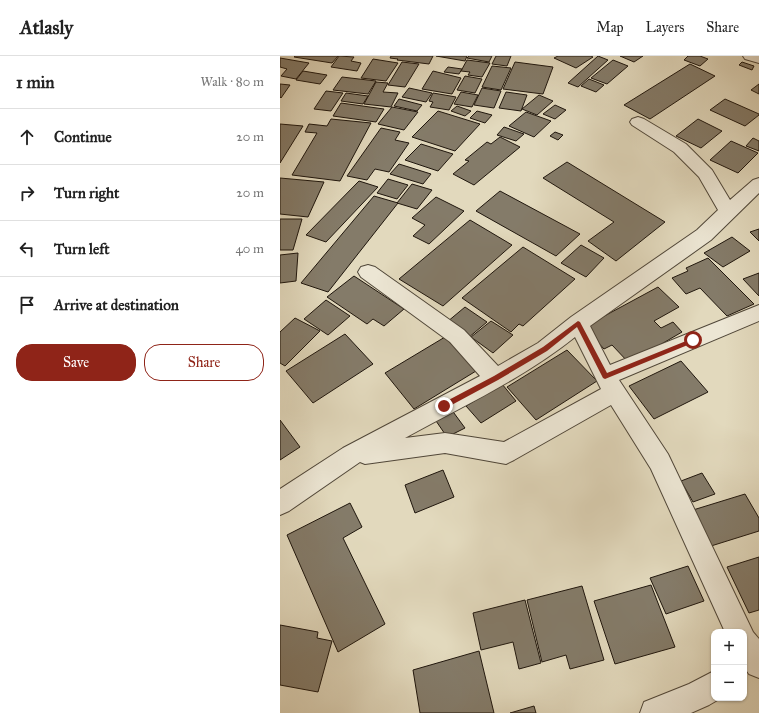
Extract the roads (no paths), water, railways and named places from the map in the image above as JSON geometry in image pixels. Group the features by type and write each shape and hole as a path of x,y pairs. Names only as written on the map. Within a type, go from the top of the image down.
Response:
{"street":[{"path":"750,56 759,59"},
{"path":"638,122 680,148 706,174 728,211"},
{"path":"280,503 351,454 496,378 545,349 578,323 704,235 728,211 759,185"},
{"path":"368,272 457,336 496,378"},
{"path":"351,454 445,443 506,453 610,384 759,313"},
{"path":"578,323 610,384 660,462 738,629"},
{"path":"654,713 711,688"}]}
